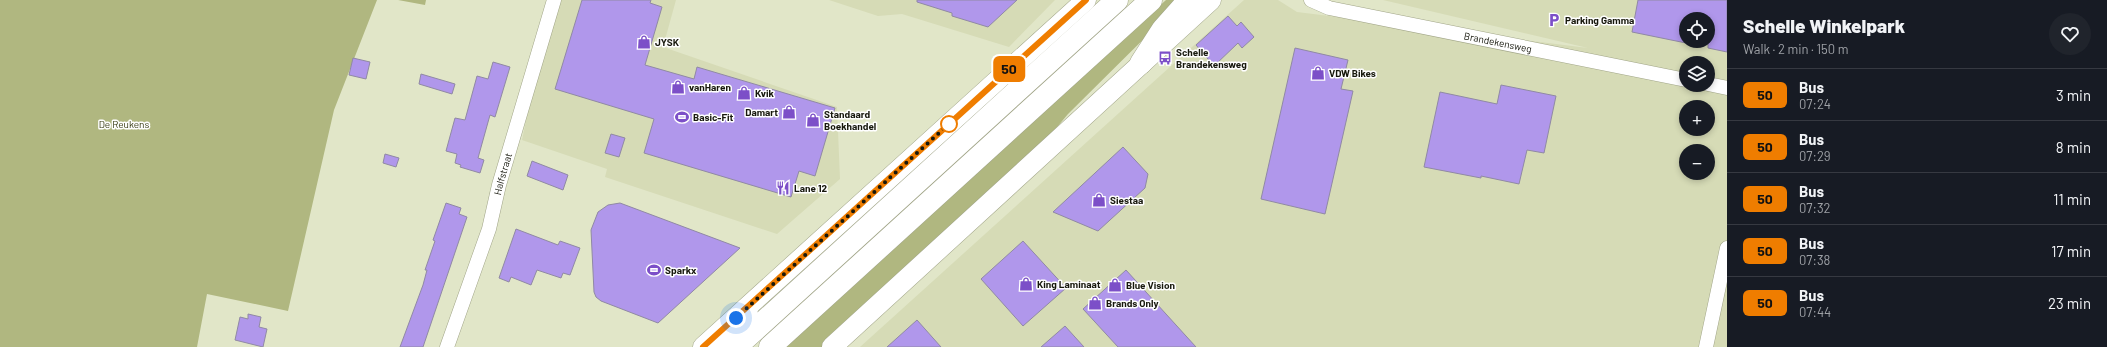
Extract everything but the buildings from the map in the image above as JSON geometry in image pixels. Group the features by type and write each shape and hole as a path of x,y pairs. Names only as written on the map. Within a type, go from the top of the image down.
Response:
{"highway":[{"path":"736,347 1117,0"},
{"path":"770,347 1151,0"},
{"path":"1141,63 1163,29 1189,0"},
{"path":"716,347 747,309"}],"main road":[{"path":"704,347 1086,0"},
{"path":"832,347 1211,0"}],"street":[{"name":"Halfstraat","path":"447,347 489,228 499,185 554,0"},
{"name":"Brandekensweg","path":"1311,0 1329,8 1679,79"},
{"path":"1715,85 1727,88"},
{"path":"1706,347 1727,248"}],"shaded area":[{"path":"551,0 676,0 663,47 837,107 840,179 777,234 605,177 607,169 522,140"},
{"path":"829,0 1055,0 1009,47 902,14 878,16"},
{"path":"1244,0 1278,0 1297,12 1588,48 1383,0 1727,0 1727,347 860,347"}],"green space":[{"name":"De Reukens","path":"0,0 377,0 334,110 288,311 207,294 197,347 0,347"},
{"path":"398,0 426,0 425,5"},
{"path":"1166,0 1183,0 1068,114 1031,158 822,347 784,347"}],"bus line":[{"name":"50","path":"703,347 1086,0"}],"place":[{"name":"Parking Gamma","path":"1554,20"},
{"name":"JYSK","path":"644,42"},
{"name":"Schelle Brandekensweg","path":"1165,58"},
{"name":"VDW Bikes","path":"1318,73"},
{"name":"vanHaren","path":"678,87"},
{"name":"Kvik","path":"744,93"},
{"name":"Damart","path":"789,112"},
{"name":"Basic-Fit","path":"682,117"},
{"name":"Standaard Boekhandel","path":"813,120"},
{"name":"Lane 12","path":"783,188"},
{"name":"Siestaa","path":"1099,200"},
{"name":"Sparkx","path":"654,270"},
{"name":"King Laminaat","path":"1026,284"},
{"name":"Blue Vision","path":"1115,285"},
{"name":"Brands Only","path":"1095,303"}],"route":[{"path":"736,318 950,123 949,124"}]}
